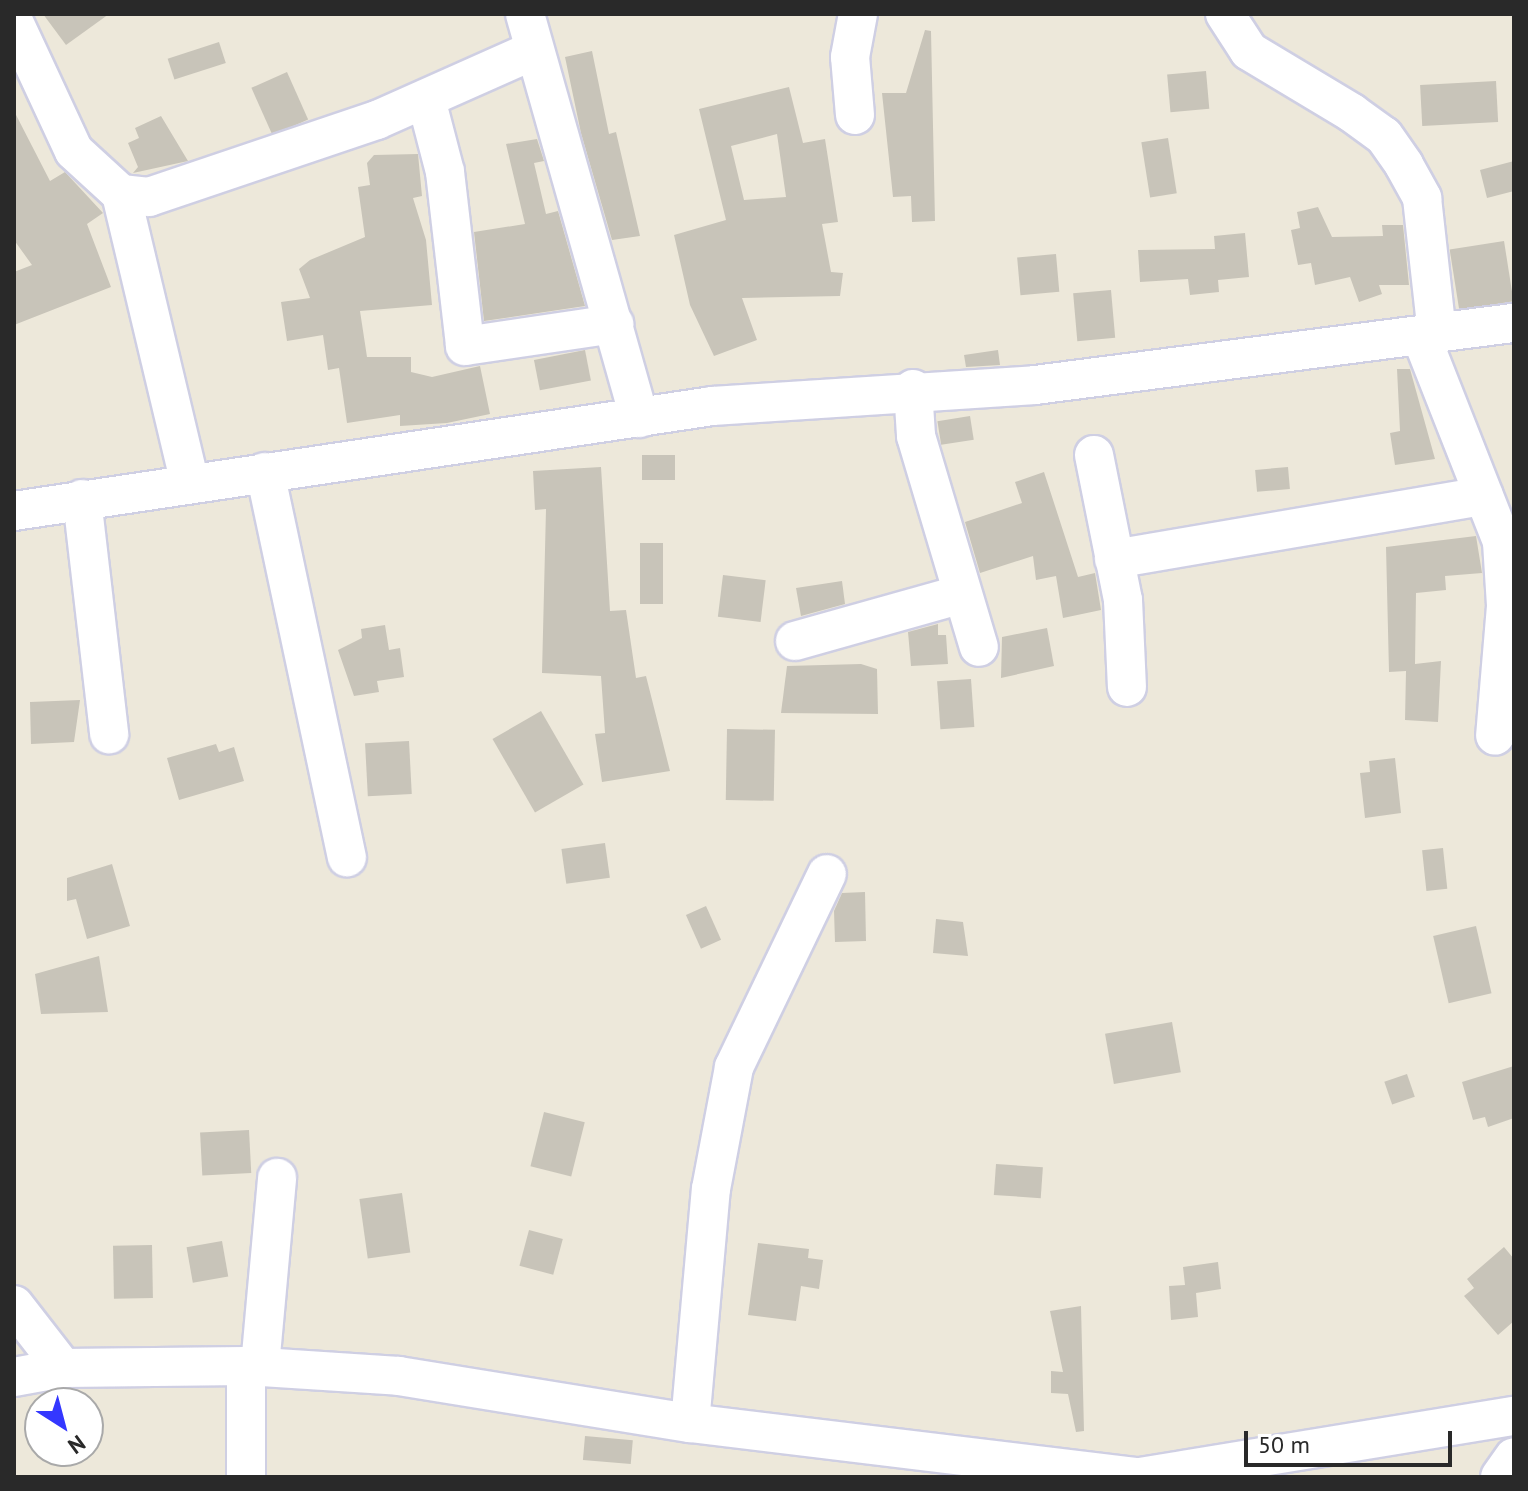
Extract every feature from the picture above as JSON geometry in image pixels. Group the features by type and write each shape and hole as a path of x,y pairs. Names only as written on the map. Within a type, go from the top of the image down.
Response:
{"street":[{"path":"855,115 850,57 858,14"},
{"path":"1225,14 1249,51 1352,113 1384,136 1422,198 1429,335 1502,542 1506,606 1495,736"},
{"path":"14,22 74,151 121,194 189,479"},
{"path":"121,194 179,193 426,99 529,32 639,418"},
{"path":"426,99 445,172 465,346 614,324"},
{"path":"14,511 189,479 265,472 639,418 913,389 1035,385 1514,323"},
{"path":"913,389 916,436 979,647"},
{"path":"1094,455 1114,559 1127,687"},
{"path":"265,472 347,857"},
{"path":"1114,559 1484,496"},
{"path":"82,499 109,734"},
{"path":"795,641 962,594"},
{"path":"690,1423 711,1189 734,1067 827,874"},
{"path":"246,1477 253,1366 277,1178"},
{"path":"14,1305 63,1368"},
{"path":"14,1377 63,1368 253,1366 495,1386 690,1423 1138,1477 1514,1416"},
{"path":"1500,1477 1514,1457"}],"building":[{"path":"43,14 109,14 66,45"},
{"path":"925,30 931,31 935,221 912,222 911,196 893,197 882,93 906,93"},
{"path":"219,42 226,63 174,80 168,59"},
{"path":"592,51 609,134 616,132 640,236 612,240 581,133 565,57"},
{"path":"1206,71 1209,109 1170,112 1167,74"},
{"path":"287,72 308,120 273,135 251,88"},
{"path":"1496,81 1498,122 1422,126 1420,85"},
{"path":"789,87 803,143 825,139 838,222 822,224 831,272 843,273 840,296 742,298 757,340 714,356 690,305 674,235 726,220 699,109","holes":["777,134 786,197 744,200 731,146"]},
{"path":"14,111 50,181 65,172 103,213 87,224 111,287 14,325 14,272 32,265 14,240"},
{"path":"161,116 188,161 133,173 138,167 128,143 139,138 135,128"},
{"path":"1168,138 1177,193 1150,198 1141,142"},
{"path":"537,139 544,161 534,163 546,214 558,211 585,306 484,321 474,232 525,224 506,144"},
{"path":"418,154 422,196 413,198 426,240 432,305 360,311 367,357 411,357 411,372 432,377 480,366 490,414 447,423 400,426 400,415 347,423 339,368 328,370 323,335 287,341 281,302 310,298 299,269 310,260 365,237 358,187 370,185 367,163 374,155"},
{"path":"1514,161 1514,191 1487,198 1480,170"},
{"path":"1318,207 1332,237 1383,236 1382,225 1403,225 1409,285 1379,285 1382,294 1359,302 1350,277 1315,285 1311,263 1298,265 1291,230 1300,228 1297,212"},
{"path":"1245,233 1249,277 1218,280 1219,292 1190,295 1188,279 1140,282 1138,250 1215,249 1214,236"},
{"path":"1504,241 1514,301 1459,310 1450,250"},
{"path":"1056,254 1059,292 1020,295 1017,257"},
{"path":"1111,290 1115,338 1077,341 1073,293"},
{"path":"585,350 591,380 540,390 534,360"},
{"path":"998,350 1000,365 966,367 964,355"},
{"path":"1397,369 1410,369 1435,459 1395,465 1390,433 1400,431"},
{"path":"970,416 974,440 941,445 937,421"},
{"path":"642,455 675,455 675,480 642,480"},
{"path":"601,467 610,611 626,610 636,678 646,676 670,771 602,782 595,734 605,733 601,676 542,673 546,509 535,510 533,471"},
{"path":"1288,467 1290,489 1257,492 1255,470"},
{"path":"1044,472 1078,577 1095,573 1101,610 1063,618 1056,576 1036,580 1033,556 980,573 965,522 1022,503 1015,482"},
{"path":"1476,536 1482,573 1445,576 1446,590 1416,593 1415,664 1441,661 1438,722 1405,720 1406,671 1389,672 1386,547"},
{"path":"640,543 663,543 663,604 640,604"},
{"path":"723,575 766,580 761,622 718,617"},
{"path":"842,581 845,604 801,616 796,588"},
{"path":"938,624 938,635 946,635 948,664 911,666 908,632"},
{"path":"385,625 389,650 400,648 404,677 377,681 379,692 354,696 338,650 362,638 361,629"},
{"path":"1047,628 1054,666 1001,678 1002,637"},
{"path":"861,664 877,669 878,714 781,713 787,666"},
{"path":"971,679 974,727 940,729 937,681"},
{"path":"80,700 74,742 31,744 30,702"},
{"path":"541,711 584,785 535,813 493,739"},
{"path":"727,729 775,730 774,801 726,800"},
{"path":"409,741 412,794 368,796 365,743"},
{"path":"216,744 219,752 234,747 244,781 179,800 167,758"},
{"path":"1395,758 1401,813 1365,818 1360,773 1370,772 1369,761"},
{"path":"605,843 610,878 566,884 561,849"},
{"path":"1443,848 1447,889 1426,891 1422,850"},
{"path":"112,864 130,926 87,939 76,899 67,901 67,878"},
{"path":"865,892 866,941 835,942 834,911 842,893"},
{"path":"706,906 721,940 701,949 686,915"},
{"path":"936,919 963,922 968,956 933,953"},
{"path":"1476,926 1492,993 1449,1003 1433,936"},
{"path":"99,956 108,1012 41,1014 35,974"},
{"path":"1172,1022 1181,1072 1114,1084 1105,1034"},
{"path":"1514,1066 1514,1118 1488,1127 1485,1117 1473,1120 1462,1082"},
{"path":"1407,1074 1415,1097 1392,1105 1384,1082"},
{"path":"544,1112 585,1122 571,1176 530,1166"},
{"path":"249,1130 251,1173 202,1176 200,1133"},
{"path":"996,1164 1043,1167 1041,1198 994,1195"},
{"path":"402,1193 410,1252 368,1258 359,1199"},
{"path":"529,1230 563,1239 553,1275 519,1266"},
{"path":"222,1241 228,1276 193,1283 187,1247"},
{"path":"758,1243 809,1249 808,1258 823,1260 819,1289 801,1286 796,1321 748,1315"},
{"path":"152,1245 153,1298 114,1299 113,1246"},
{"path":"1504,1247 1514,1259 1514,1321 1498,1335 1464,1296 1474,1288 1467,1279"},
{"path":"1218,1262 1221,1289 1196,1293 1198,1317 1171,1320 1169,1286 1185,1285 1183,1267"},
{"path":"1081,1306 1084,1431 1076,1432 1068,1394 1051,1393 1051,1371 1063,1372 1050,1311"},
{"path":"585,1436 633,1440 631,1464 583,1460"}]}
